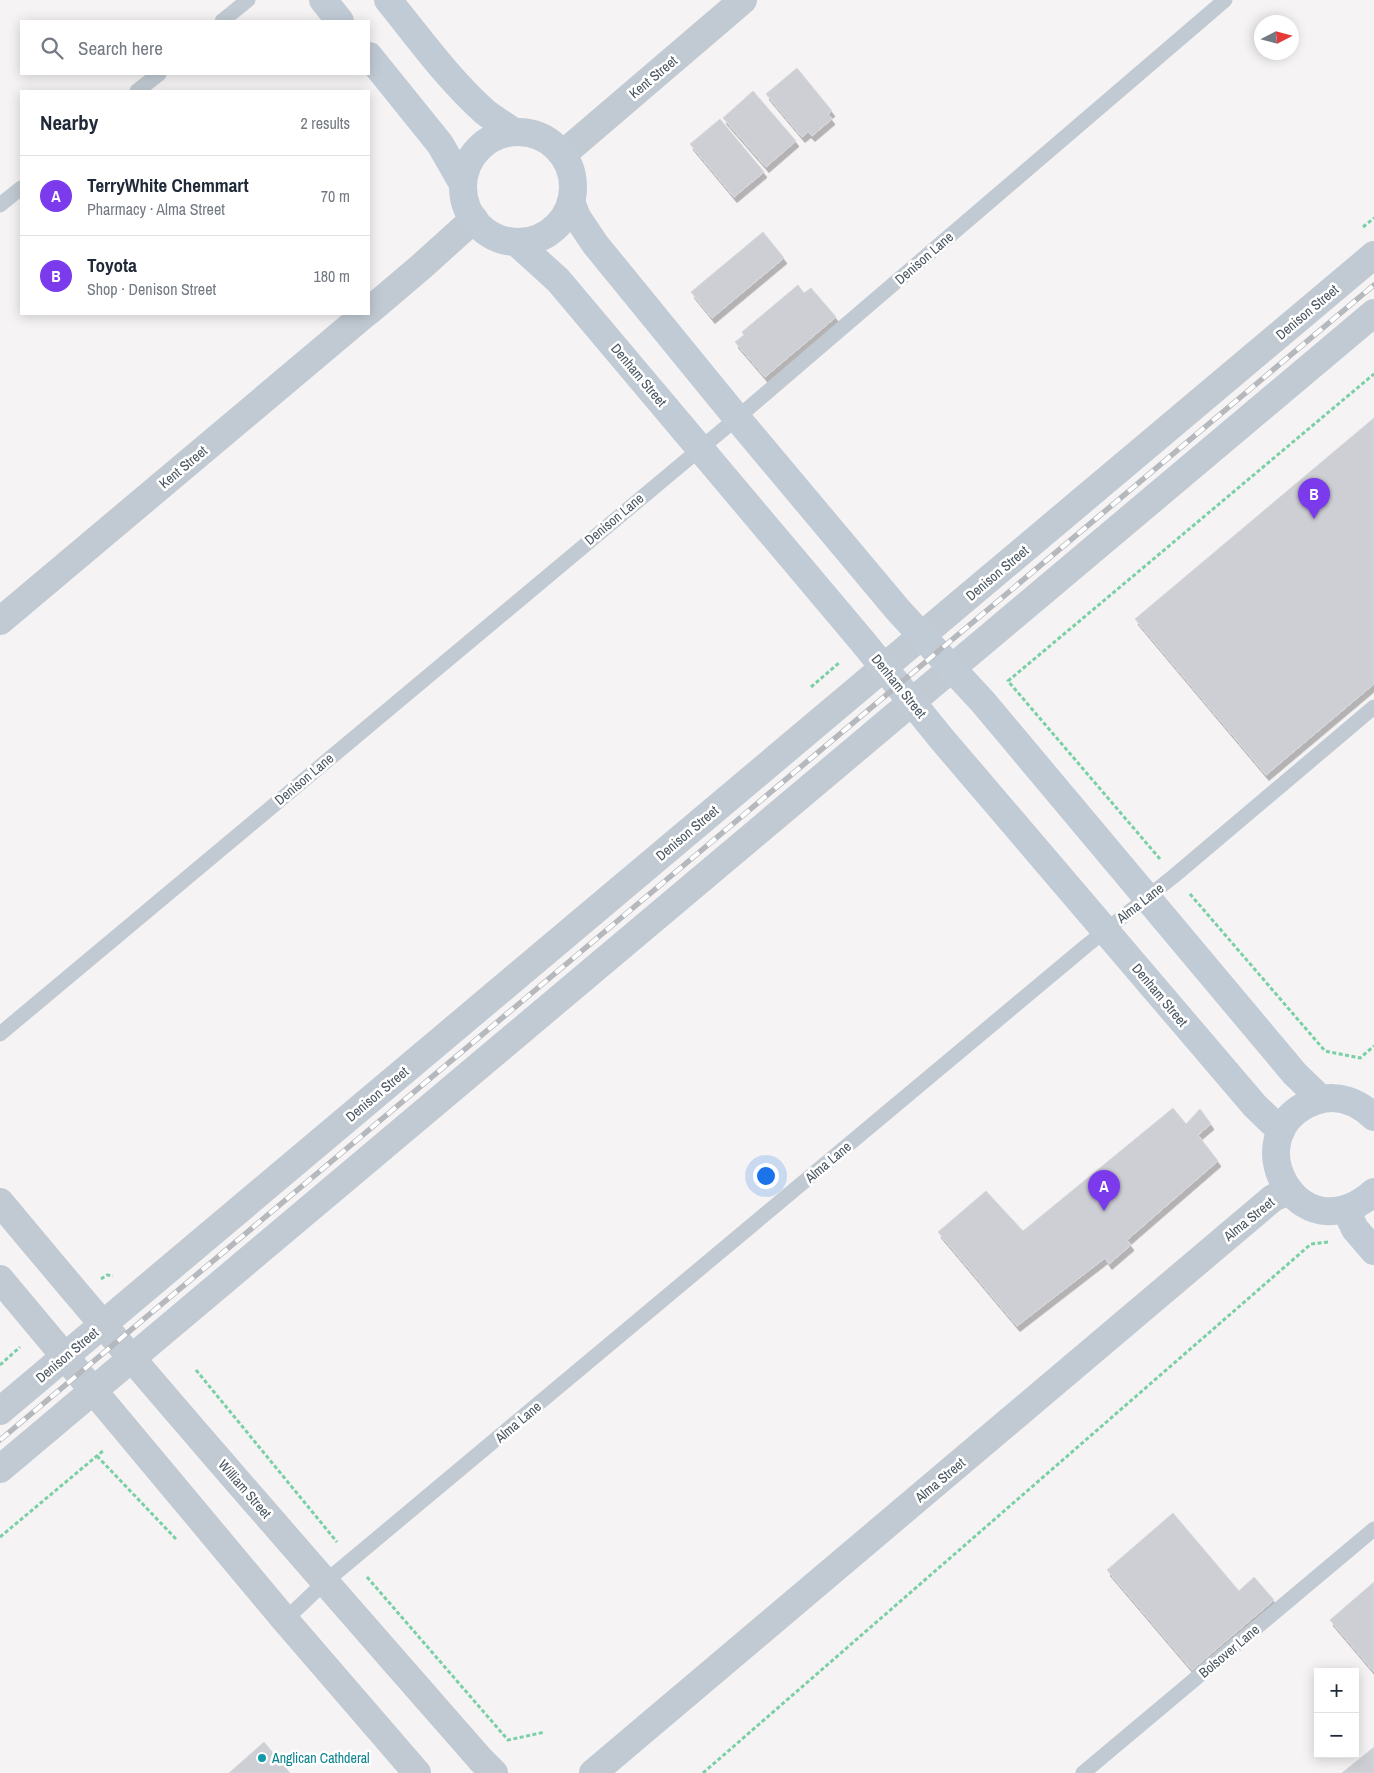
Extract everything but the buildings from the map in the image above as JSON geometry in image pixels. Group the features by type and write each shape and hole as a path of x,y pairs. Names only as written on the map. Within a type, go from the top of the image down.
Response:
{"street":[{"path":"323,0 339,20"},
{"path":"388,0 469,96 487,113 514,132"},
{"name":"Kent Street","path":"562,154 743,0"},
{"path":"370,57 440,144 463,184"},
{"path":"514,132 532,133 549,141 562,154 570,168 573,185 571,202 563,219 550,232 534,240 516,242 504,240 482,228 474,219 466,202 463,184 466,168 474,154 485,143 498,135 514,132"},
{"path":"571,202 577,217 595,244 737,418 898,610 952,668 1148,897 1295,1074 1321,1099"},
{"path":"370,310 474,219"},
{"name":"Denham Street","path":"516,242 558,280 912,702 1255,1106 1281,1131"},
{"name":"Denison Street","path":"0,1411 1374,256"},
{"path":"0,1469 1374,314"},
{"name":"Kent Street","path":"0,621 364,315"},
{"path":"1374,1117 1364,1108 1351,1101 1336,1098 1321,1099 1304,1105 1290,1116 1281,1131 1276,1146 1276,1162 1280,1177 1288,1191 1300,1202 1330,1212 1346,1210 1362,1202 1374,1192"},
{"name":"Alma Street","path":"593,1773 1273,1198 1288,1191"},
{"name":"William Street","path":"0,1202 103,1325 325,1582 494,1773"},
{"path":"1346,1210 1355,1229 1374,1251"},
{"path":"0,1279 284,1620 417,1773"}],"lane":[{"path":"223,20 248,0"},
{"name":"Denison Lane","path":"0,1034 737,418 1225,0"},
{"path":"139,90 158,75"},
{"path":"0,205 20,189"},
{"name":"Alma Lane","path":"284,1620 325,1582 1106,930 1174,876 1374,707"},
{"name":"Bolsover Lane","path":"1083,1773 1374,1530"}],"path":[{"path":"1374,374 1008,681 1325,1050 1360,1058 1374,1046"},
{"path":"703,1773 1310,1244 1339,1242"},
{"path":"0,1365 25,1343"},
{"path":"0,1537 110,1444"}],"railway":[{"path":"0,1440 1374,285"}],"place":[{"name":"Toyota","path":"1314,519"},
{"name":"TerryWhite Chemmart","path":"1104,1211"},
{"name":"Anglican Cathderal","path":"262,1758"}]}
